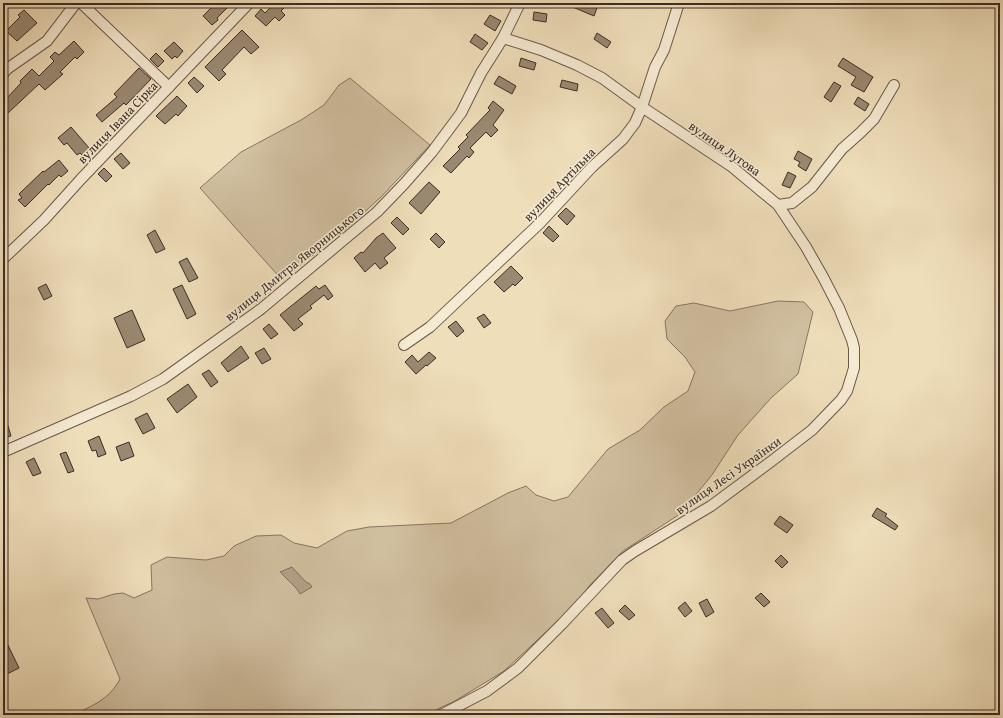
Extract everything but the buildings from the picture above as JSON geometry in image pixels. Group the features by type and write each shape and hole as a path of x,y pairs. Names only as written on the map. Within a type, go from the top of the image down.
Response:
{"street":[{"path":"3,74 7,69 47,40 76,3"},
{"path":"81,3 169,87"},
{"name":"вулиця Івана Сірка","path":"3,259 44,220 249,3"},
{"name":"вулиця Дмитра Яворницького","path":"3,452 132,396 164,379 255,313 377,212 432,152 461,113 481,73 503,38 520,3"},
{"name":"вулиця Артільна","path":"404,345 430,327 540,223 592,167 622,139 635,123 655,68 664,50 678,3"},
{"name":"вулиця Лугова","path":"503,38 541,50 577,65 602,78 642,107 731,166 778,205"},
{"path":"778,205 792,203 812,187 842,149 874,119 894,85"},
{"name":"вулиця Лесі Українки","path":"441,715 501,682 518,668 562,624 622,560 711,506 774,460 812,430 841,400 847,391 854,368 854,348 849,332 823,277 806,247 778,205"}],"shaded area":[{"path":"350,78 430,145 381,197 349,226 282,280 200,188 241,152 301,120 324,105 339,85"},
{"path":"778,301 804,302 813,312 798,374 771,398 738,435 712,475 680,514 623,551 589,586 576,604 504,671 455,701 425,715 73,715 94,705 106,697 120,679 86,598 98,599 123,593 134,598 152,590 151,565 167,557 206,560 224,556 234,546 256,536 281,535 294,543 317,548 347,531 369,527 451,523 508,493 526,486 536,495 554,501 568,497 608,449 640,430 664,407 688,391 695,372 685,357 667,339 665,321 676,306 694,303 730,311"},
{"path":"292,567 312,587 300,594 280,572"}]}
